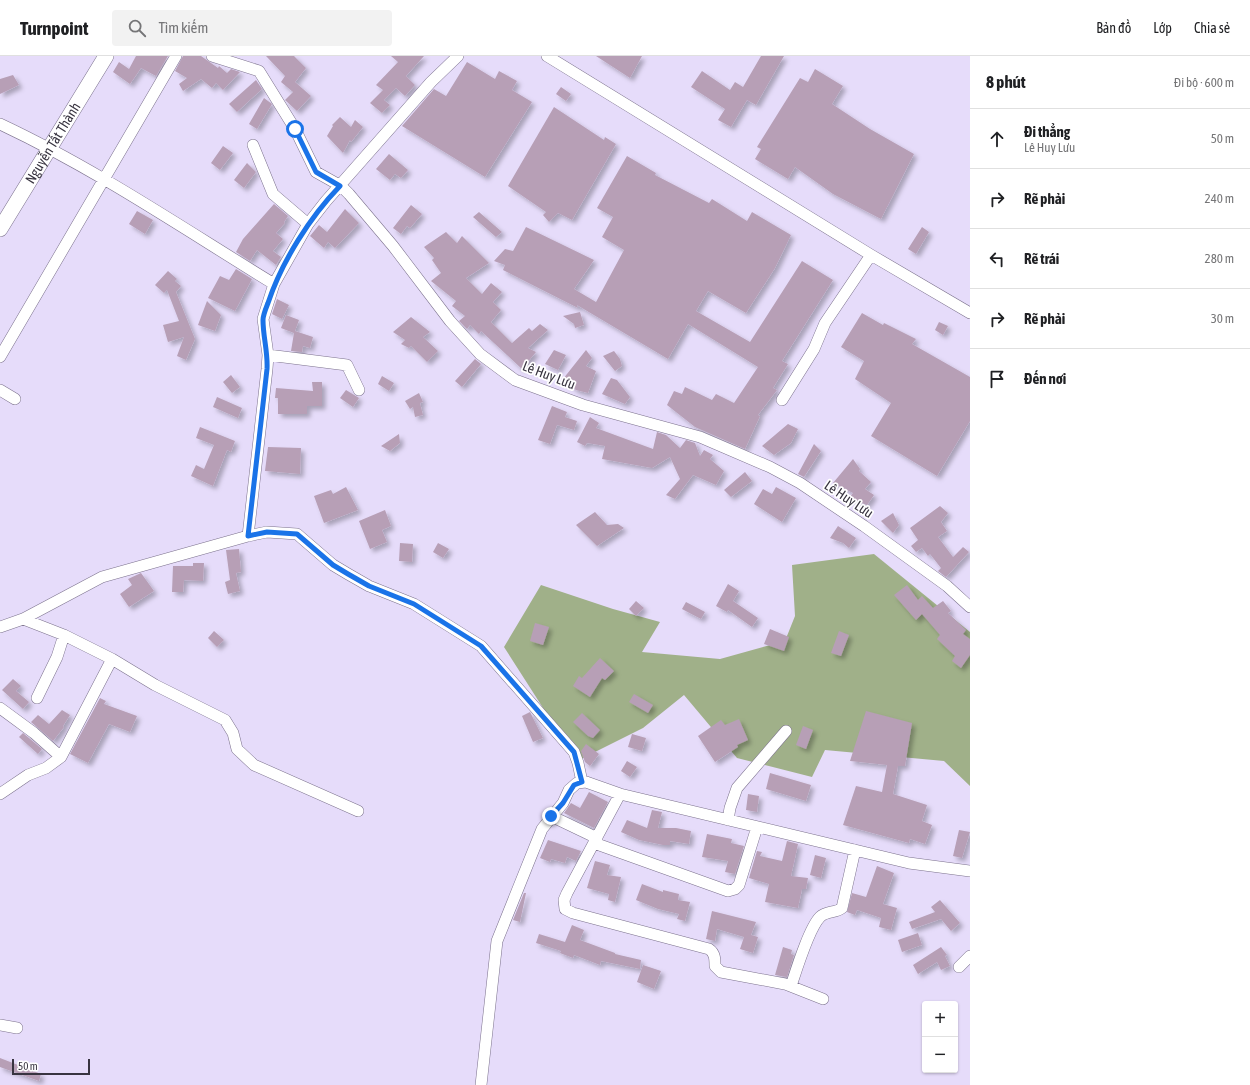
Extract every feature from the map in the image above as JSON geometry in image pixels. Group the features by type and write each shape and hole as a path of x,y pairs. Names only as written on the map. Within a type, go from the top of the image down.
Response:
{"main road":[{"name":"Nguyễn Tất Thành","path":"0,229 106,56"}],"street":[{"path":"0,357 106,179 176,56"},
{"name":"Lê Huy Lưu","path":"212,56 259,71 295,129 316,172 340,186 349,194 388,240 450,320 480,354 515,380 583,405 700,437 770,467 800,483 864,526 946,586 970,607"},
{"path":"248,536 268,355 263,320 274,284 308,224 326,201 431,82 458,56"},
{"path":"547,56 871,255 970,313"},
{"path":"0,124 50,148 106,179 274,284"},
{"path":"253,145 273,194 308,224"},
{"path":"782,400 814,349 825,323 871,255"},
{"path":"268,355 347,365 359,390"},
{"path":"0,390 15,399"},
{"path":"0,628 23,619 102,577 248,536 267,532 297,534 333,565 369,586 414,604 481,646 574,752 582,782"},
{"path":"23,619 64,635 112,659 155,685 225,720 233,733 237,749 254,765 358,811"},
{"path":"37,698 58,657 64,635"},
{"path":"0,794 28,775 46,768 61,757 112,659"},
{"path":"0,708 34,733 61,757"},
{"path":"728,820 730,808 737,788 786,731"},
{"path":"481,1085 497,941 542,829 563,803 574,785 582,782 592,783 620,794 908,863 970,871"},
{"path":"620,794 564,900 564,906 568,912 709,949 715,956 715,966 721,972 791,986 823,999"},
{"path":"551,816 595,841 728,891 739,885 757,827"},
{"path":"791,986 801,953 817,920 825,914 842,908 855,850"},
{"path":"959,967 970,956"},
{"path":"0,1025 17,1028"}],"green space":[{"path":"874,554 970,632 970,786 944,761 825,750 812,777 737,758 684,695 643,728 577,761 504,647 541,585 613,609 660,622 642,652 720,659 785,641 795,616 792,565"}],"building":[{"path":"136,56 168,56 156,76 141,68 130,84 113,72 119,62 129,69"},
{"path":"183,56 201,56 218,68 219,66 227,73 231,69 240,72 223,90 216,83 212,88 201,79 183,91 179,84 187,78 175,71"},
{"path":"266,56 294,56 306,68 295,82 311,96 297,111 285,100 293,92 281,82 285,76"},
{"path":"391,56 424,56 406,76 415,85 405,96 396,88 384,100 390,105 382,113 370,103 383,90 376,85 398,62"},
{"path":"596,56 642,56 630,78"},
{"path":"761,56 784,56 756,105 747,100 731,127 718,120 725,109 691,87 702,71 730,90 735,82 743,87"},
{"path":"467,62 495,79 499,71 517,81 512,90 532,102 485,177 402,126 434,89 446,96"},
{"path":"815,69 843,86 832,104 870,129 914,154 881,219 833,194 795,167 788,179 755,159 761,149 757,147 800,78 808,82"},
{"path":"13,75 19,85 0,94 0,79"},
{"path":"256,80 262,89 237,112 229,104"},
{"path":"561,87 571,94 566,101 556,94"},
{"path":"264,98 272,104 257,129 249,124"},
{"path":"554,107 604,140 605,137 616,144 572,220 558,213 549,222 543,215 546,212 508,186"},
{"path":"340,117 351,127 355,120 363,127 351,142 350,140 343,153 327,136 333,126 332,125"},
{"path":"223,146 233,153 220,170 211,163"},
{"path":"389,154 408,170 401,178 395,174 390,180 376,169"},
{"path":"627,156 656,173 655,175 709,203 712,199 747,221 752,212 791,235 775,268 746,313 708,291 696,311 750,342 802,261 833,280 782,361 788,364 773,388 777,390 758,415 760,416 745,449 695,427 667,405 674,391 682,394 685,387 712,400 716,394 734,403 758,367 688,324 668,359 577,305 578,308 503,270 505,265 494,261 505,249 513,251 526,227 594,260 574,289 596,302 624,250 602,237 613,217 597,208"},
{"path":"247,163 256,172 244,188 234,180"},
{"path":"274,204 288,216 284,222 285,223 276,233 283,239 273,251 281,257 276,265 257,250 250,261 236,252 243,239"},
{"path":"411,205 422,214 410,228 407,226 401,234 393,228"},
{"path":"345,209 359,223 335,248 328,242 324,248 310,236 319,225 327,232"},
{"path":"137,211 153,220 145,234 129,224"},
{"path":"479,212 502,232 496,237 473,217"},
{"path":"922,227 929,232 916,254 908,249"},
{"path":"446,232 457,243 462,236 489,263 466,278 482,294 491,283 502,292 493,302 501,310 491,322 512,343 529,328 532,331 540,324 548,330 528,348 536,352 522,369 481,331 479,334 470,325 467,329 459,321 465,316 452,306 456,301 431,281 441,273 432,260 434,258 424,247"},
{"path":"236,269 252,279 235,311 208,298 220,276 229,280"},
{"path":"168,271 177,279 175,281 181,286 176,292 195,339 186,360 177,356 184,337 168,342 163,325 179,321 167,290 164,293 155,285"},
{"path":"277,299 289,305 282,319 272,314"},
{"path":"207,301 221,315 215,331 198,325"},
{"path":"580,312 584,325 575,328 574,324 563,316"},
{"path":"862,313 883,325 884,323 916,339 912,344 970,377 970,421 937,476 871,436 891,403 855,379 864,361 841,347"},
{"path":"286,315 299,320 295,331 313,337 310,348 303,346 302,352 291,351 294,333 281,328"},
{"path":"411,317 430,332 423,337 438,351 427,362 411,346 409,348 401,344 405,340 393,332"},
{"path":"939,322 948,326 943,335 935,330"},
{"path":"554,350 566,355 558,370 545,364"},
{"path":"586,350 592,358 586,366 596,371 588,393 576,390 563,379"},
{"path":"614,351 620,359 622,366 615,371 603,356"},
{"path":"475,359 481,364 462,387 455,381"},
{"path":"231,375 240,387 232,393 223,382"},
{"path":"382,376 394,383 389,391 378,384"},
{"path":"611,378 617,380 630,397 625,404 602,394"},
{"path":"312,382 322,382 322,406 307,406 307,414 278,414 278,398 275,398 276,388 313,391"},
{"path":"346,390 359,398 353,407 340,398"},
{"path":"419,393 423,402 420,403 423,415 415,417 413,407 410,409 405,401"},
{"path":"217,397 242,408 238,418 213,407"},
{"path":"552,406 567,412 565,417 577,421 574,430 557,425 550,444 538,440"},
{"path":"590,417 599,423 596,428 653,449 657,432 666,435 680,448 686,440 695,443 700,456 704,450 713,455 710,459 724,471 716,485 693,475 675,499 666,495 680,479 670,457 652,468 602,459 605,446 587,443 585,446 577,442"},
{"path":"788,424 798,429 791,443 774,455 762,446"},
{"path":"200,427 235,441 231,452 227,450 213,486 191,476 196,465 204,469 214,445 196,438"},
{"path":"399,434 400,443 390,451 381,446"},
{"path":"814,444 821,451 804,477 798,474"},
{"path":"268,447 301,448 300,474 265,471"},
{"path":"853,459 860,469 859,471 871,482 865,489 874,495 867,505 849,498 853,493 833,483"},
{"path":"745,472 752,481 731,497 724,490"},
{"path":"346,487 358,510 324,523 314,496 331,490 333,494"},
{"path":"776,487 796,498 782,522 754,504 763,489 772,494"},
{"path":"940,506 948,513 941,522 947,531 938,537 953,557 963,547 969,552 946,577 938,571 941,568 930,554 928,556 922,548 916,552 911,546 918,540 910,528"},
{"path":"385,510 391,526 382,530 387,542 370,549 359,521"},
{"path":"595,512 607,525 618,524 624,528 597,546 576,525"},
{"path":"893,513 899,525 893,533 881,521"},
{"path":"838,526 856,538 849,548 843,543 830,538"},
{"path":"400,543 413,544 412,562 399,561"},
{"path":"438,543 449,549 443,558 433,552"},
{"path":"239,549 241,572 236,573 240,591 228,594 225,582 230,580 226,550"},
{"path":"193,563 204,563 203,581 184,580 183,592 172,592 173,566 193,566"},
{"path":"141,573 154,591 129,607 120,594 132,585 128,579"},
{"path":"728,584 739,591 733,601 758,618 752,627 728,610 727,612 716,606"},
{"path":"907,585 918,600 922,596 933,608 943,601 951,611 948,613 966,630 963,634 970,639 970,655 961,668 952,661 955,656 937,639 940,635 922,614 916,620 894,595"},
{"path":"636,601 644,608 636,616 629,609"},
{"path":"686,602 705,612 701,619 682,609"},
{"path":"535,623 549,627 543,645 530,641"},
{"path":"770,629 789,637 784,651 764,644"},
{"path":"214,631 224,640 217,647 208,638"},
{"path":"839,631 849,635 841,656 831,653"},
{"path":"600,658 614,671 605,680 602,678 590,697 573,686 579,676 582,678"},
{"path":"13,679 21,686 16,691 29,702 23,709 2,690"},
{"path":"634,694 653,705 648,713 629,702"},
{"path":"100,698 106,701 104,704 137,716 130,732 109,724 88,763 70,754"},
{"path":"62,710 70,715 63,726 64,727 53,741 31,722 38,715 49,724"},
{"path":"866,711 912,723 905,766 898,766 893,794 927,805 922,821 932,825 925,844 910,839 909,843 843,825 856,786 882,792 887,765 850,761"},
{"path":"530,712 543,738 533,742 522,716"},
{"path":"582,713 600,730 593,738 588,736 573,722"},
{"path":"739,719 748,740 737,745 738,747 715,762 698,736 721,720 725,725"},
{"path":"803,726 813,730 806,749 796,745"},
{"path":"23,733 42,749 38,754 19,737"},
{"path":"632,734 646,738 642,751 628,747"},
{"path":"586,744 599,754 590,766 585,762 581,751"},
{"path":"627,761 637,767 630,777 621,771"},
{"path":"770,773 811,785 806,801 766,789"},
{"path":"589,792 608,802 594,828 564,813 571,803 580,808"},
{"path":"748,794 759,796 757,812 746,810"},
{"path":"652,810 662,812 658,828 676,828 691,831 689,844 670,841 670,845 663,845 639,840 621,832 627,820 647,828"},
{"path":"959,830 970,832 962,858 953,856"},
{"path":"707,834 732,839 731,843 744,846 735,874 725,872 728,861 702,857"},
{"path":"548,840 581,851 576,861 567,857 565,863 551,859 550,862 540,858"},
{"path":"787,841 798,844 791,876 808,878 806,889 802,889 798,908 765,902 769,884 749,878 757,851 762,852 760,856 782,861"},
{"path":"815,855 826,858 821,878 810,875"},
{"path":"595,861 610,865 607,875 621,877 615,902 608,900 609,894 587,888"},
{"path":"877,866 894,873 883,904 897,908 891,930 879,927 881,918 857,910 855,915 847,912 852,893 866,897"},
{"path":"642,884 663,892 663,890 679,894 678,900 690,902 685,921 677,919 679,914 658,909 636,900"},
{"path":"524,893 526,893 520,922 513,920"},
{"path":"940,900 960,923 951,931 941,919 912,929 909,922 935,912 931,907"},
{"path":"712,911 756,922 751,935 758,937 753,953 740,949 744,937 717,929 715,941 706,939"},
{"path":"572,925 584,930 580,940 615,954 641,960 640,969 601,961 600,965 574,955 573,958 560,953 561,951 536,943 539,934 565,942"},
{"path":"918,933 922,945 902,952 898,940"},
{"path":"783,947 792,950 791,954 794,955 787,977 775,975"},
{"path":"941,947 947,955 945,956 950,966 941,970 937,962 918,974 913,965"},
{"path":"643,965 661,971 654,989 637,982"},
{"path":"0,1058 41,1074 39,1081 0,1067"}],"route":[{"path":"295,129 316,172 340,186 308,224 274,284 263,320 268,355 248,536 267,532 291,532 302,536 333,565 369,586 414,604 481,646 574,752 582,782 577,783 569,790 563,803 551,816"}]}
